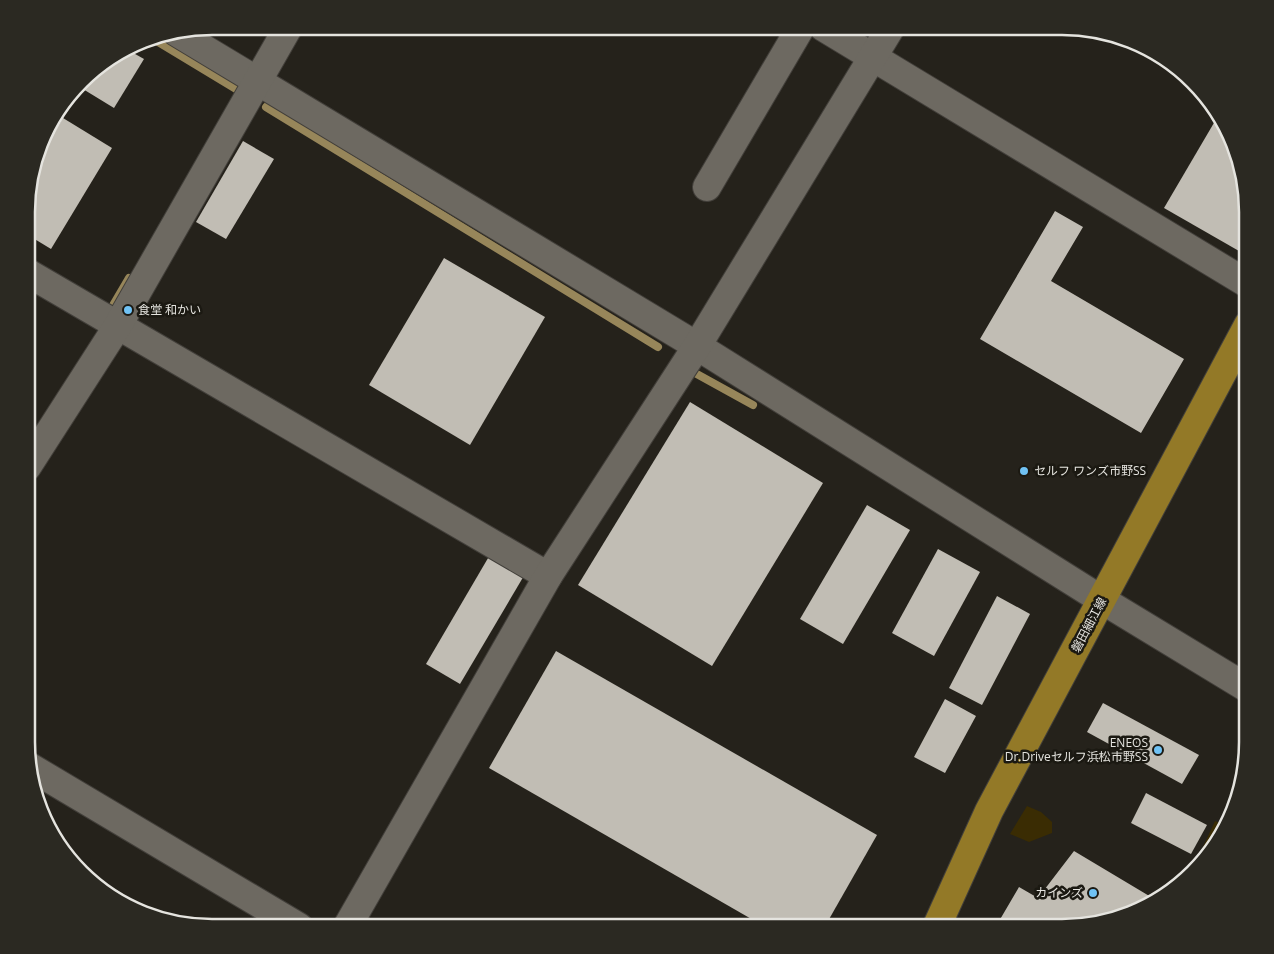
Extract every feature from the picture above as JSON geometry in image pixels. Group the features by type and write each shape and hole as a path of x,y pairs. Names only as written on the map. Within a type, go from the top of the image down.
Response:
{"main road":[{"name":"磐田細江線","path":"940,919 989,811 1239,342"}],"street":[{"path":"35,455 117,327 284,35"},
{"path":"708,186 796,35"},
{"path":"838,35 1239,279"},
{"path":"352,919 548,576 697,346 886,35"},
{"path":"185,37 697,346 1102,600 1239,683"},
{"path":"35,278 548,576"},
{"path":"38,771 286,919"}],"shaded area":[{"path":"1027,806 1041,812 1052,822 1052,833 1029,842 1010,834"},
{"path":"1215,821 1219,823 1209,840 1203,847"}],"building":[{"path":"134,53 144,59 114,108 84,90 104,72"},
{"path":"63,118 112,148 51,249 35,239 35,200 38,177 51,137"},
{"path":"1214,122 1226,144 1236,177 1239,200 1239,251 1164,208"},
{"path":"243,141 274,159 226,239 196,222"},
{"path":"1055,211 1083,227 1051,281 1184,359 1141,433 980,339"},
{"path":"444,258 545,317 470,445 369,385"},
{"path":"690,402 823,483 712,666 578,585"},
{"path":"867,505 910,530 843,644 800,619"},
{"path":"938,549 980,572 934,656 892,633"},
{"path":"491,553 525,574 460,684 426,664"},
{"path":"997,596 1030,614 982,705 949,688"},
{"path":"556,651 877,835 829,919 751,919 489,768"},
{"path":"945,699 976,716 945,773 914,757"},
{"path":"1103,703 1199,755 1182,784 1087,732"},
{"path":"1146,793 1207,825 1191,854 1131,823"},
{"name":"カインズ","path":"1074,851 1149,896 1130,906 1097,916 1074,919 1000,919 1019,887 1038,898"}],"waterway":[{"path":"160,43 241,92"},
{"path":"266,107 658,347"},
{"path":"112,307 129,278"},
{"path":"695,373 753,405"}],"place":[{"name":"食堂 和かい","path":"128,310"},
{"name":"セルフ ワンズ市野SS","path":"1024,471"},
{"name":"ENEOS Dr.Driveセルフ浜松市野SS","path":"1158,750"},
{"name":"カインズ","path":"1093,893"}]}
